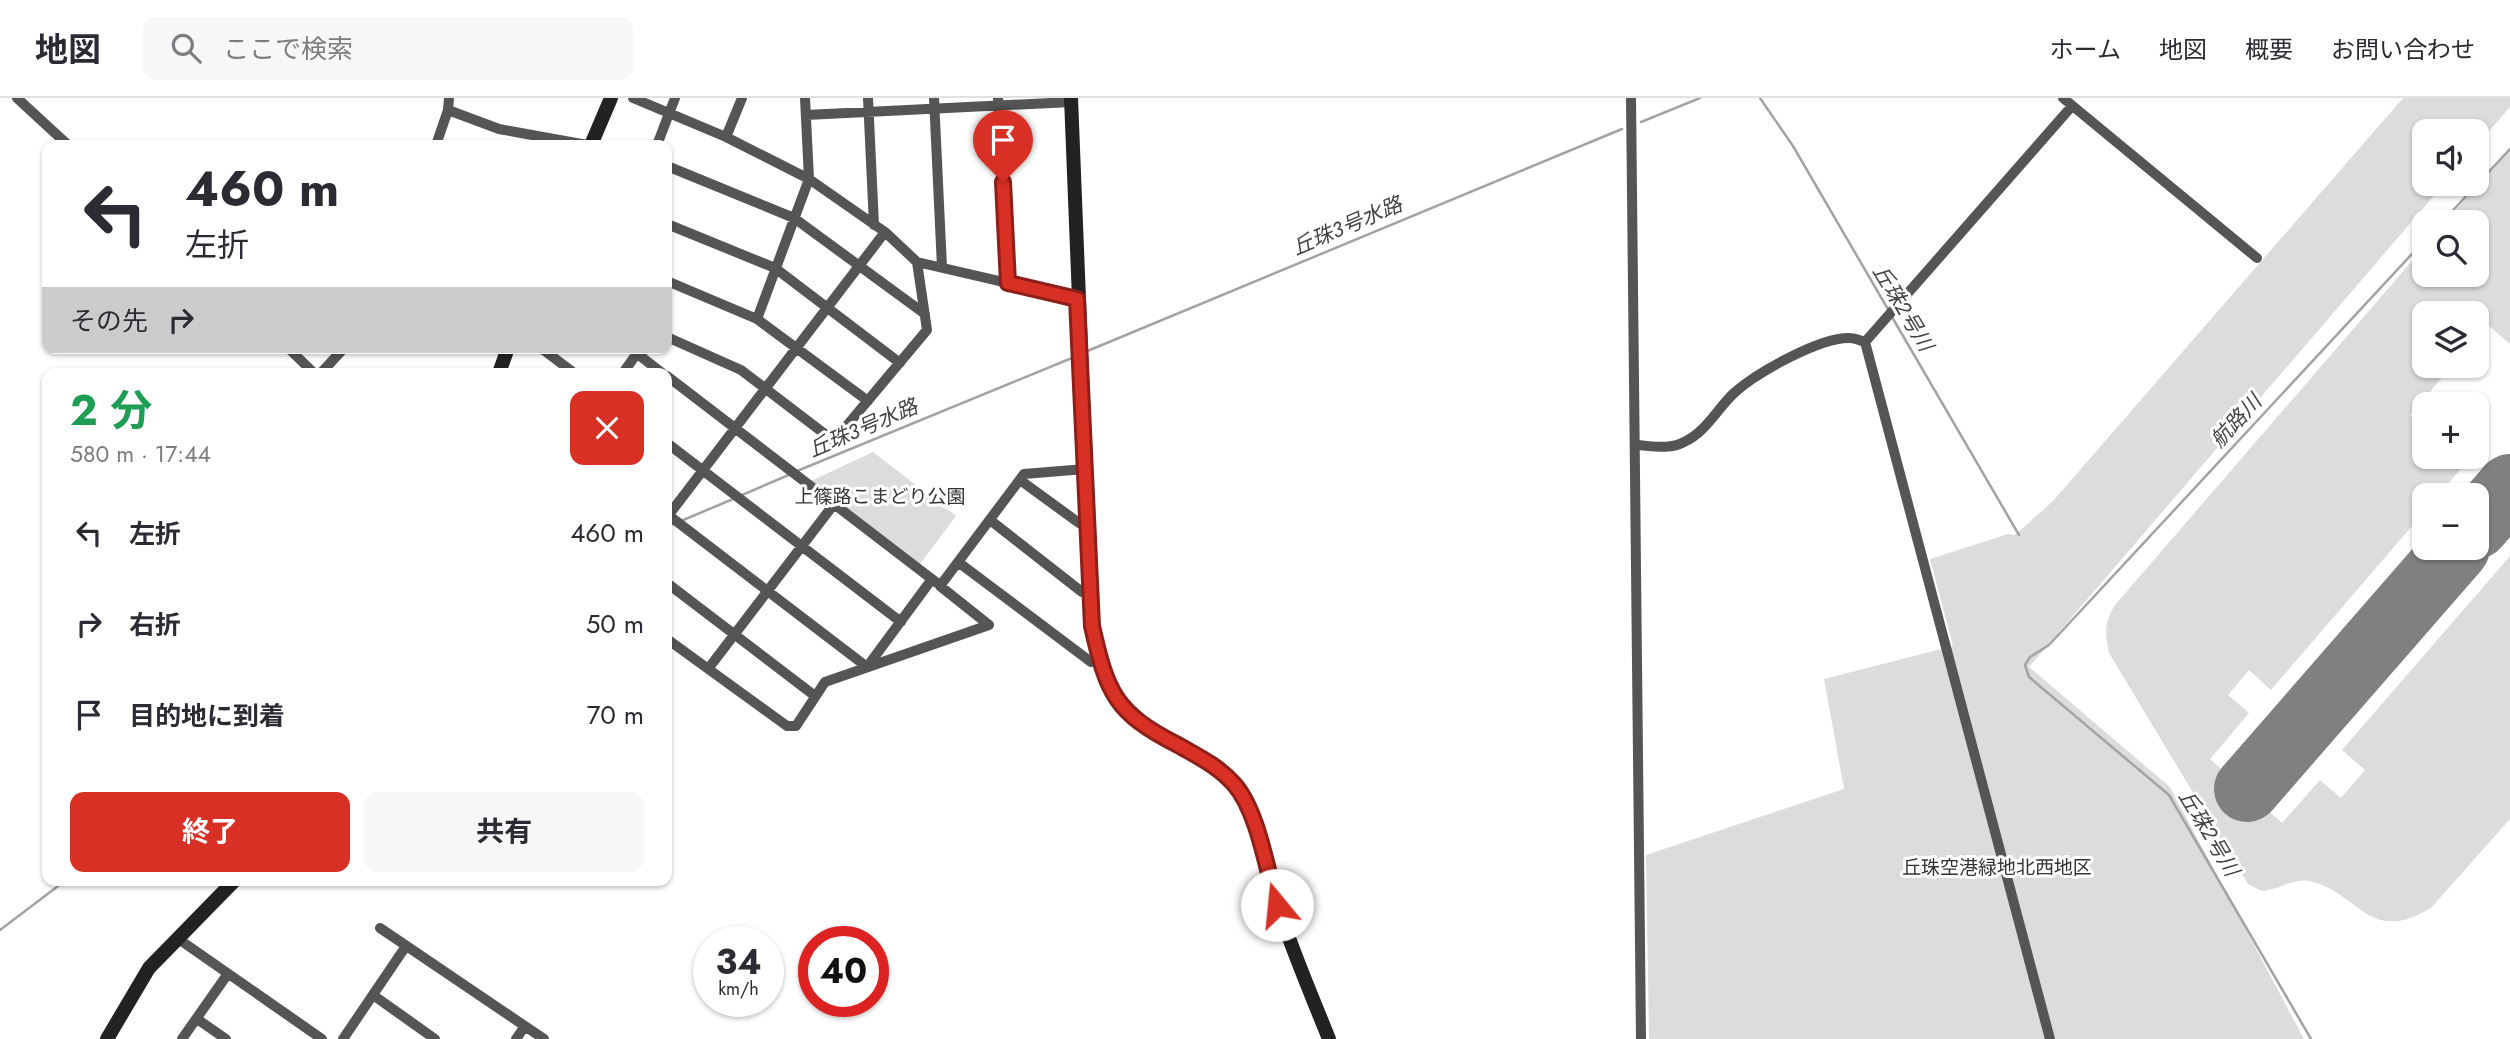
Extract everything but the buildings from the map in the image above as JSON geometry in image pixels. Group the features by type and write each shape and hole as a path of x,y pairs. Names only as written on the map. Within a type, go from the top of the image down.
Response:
{"street":[{"path":"17,98 63,140"},
{"path":"591,140 611,98"},
{"path":"633,98 726,138 809,179 885,232 917,262 1077,299"},
{"path":"659,140 675,98"},
{"path":"726,138 742,98"},
{"path":"757,319 809,179 805,98"},
{"path":"868,98 874,225"},
{"path":"1631,98 1641,1039"},
{"path":"807,116 934,104 1071,100 1090,592 1092,626 1099,660 1116,701 1133,720 1214,764 1237,787 1250,811 1277,905 1329,1039"},
{"path":"998,102 1008,283"},
{"path":"1865,342 1891,315 2067,102 2257,258"},
{"path":"437,140 448,104 499,129 561,140"},
{"path":"934,104 942,267"},
{"path":"672,168 794,218 925,314"},
{"path":"672,226 775,268 900,363"},
{"path":"867,667 672,519 703,471 885,232"},
{"path":"672,340 741,370 834,441 927,330 917,262"},
{"path":"672,283 757,319 868,401"},
{"path":"1636,445 1671,447 1687,441 1708,424 1734,393 1761,374 1828,342 1851,337 1865,342"},
{"path":"1865,342 2050,1039"},
{"path":"294,354 309,368"},
{"path":"326,368 338,354"},
{"path":"549,354 567,368"},
{"path":"641,354 656,368"},
{"path":"672,380 989,625 825,682 796,726 787,726 672,643"},
{"path":"672,447 901,622"},
{"path":"867,667 901,622 936,582 958,562 1024,474 1084,470"},
{"path":"1020,480 1079,523 1087,523"},
{"path":"708,669 834,504"},
{"path":"990,520 1082,592 1090,592"},
{"path":"958,562 1091,662 1099,660"},
{"path":"672,587 815,696"},
{"path":"107,1039 149,968 229,886"},
{"path":"380,928 544,1039"},
{"path":"177,937 227,975 322,1039"},
{"path":"343,1039 406,946"},
{"path":"182,1039 227,975"},
{"path":"373,995 435,1039"},
{"path":"197,1019 226,1039"},
{"path":"516,1039 525,1027"}],"green space":[{"name":"丘珠空港緑地北西地区","path":"2403,98 2510,98 2510,107 2489,131 2489,119 2412,119 2412,196 2434,196 2422,210 2412,210 2412,221 2029,667 2170,787 2304,1039 1649,1039 1646,855 1844,789 1824,679 1953,646 1930,559 2008,534 2015,535 2053,501"},
{"path":"2510,147 2510,344 2489,326 2489,301 2412,301 2412,378 2442,378 2430,392 2412,392 2412,469 2461,469 2448,483 2412,483 2412,526 2271,690 2249,670 2228,695 2249,713 2210,759 2282,823 2320,780 2341,798 2365,770 2342,750 2510,556 2510,819 2431,908 2409,918 2392,921 2365,913 2341,895 2309,881 2297,881 2262,891 2248,884 2109,653 2107,623 2115,605 2412,261 2412,287 2489,287 2489,210 2455,210 2468,196 2489,196 2489,171"},
{"name":"上篠路こまどり公園","path":"873,452 956,516 920,564 811,481"}],"waterway":[{"name":"丘珠３号水路","path":"1641,122 1700,98"},
{"name":"丘珠２号川","path":"1760,98 1793,146 1889,311"},
{"name":"丘珠３号水路","path":"1085,352 1622,129"},
{"name":"航路川","path":"2453,210 2510,149"},
{"name":"丘珠２号川","path":"2311,1039 2169,795 2029,677 2025,665 2030,657 2049,645 2412,254"},
{"name":"丘珠２号川","path":"1892,317 2019,535"},
{"name":"丘珠3号水路","path":"797,471 1072,358"},
{"name":"丘珠3号水路","path":"742,495 791,474"},
{"name":"丘珠3号水路","path":"681,521 733,499"},
{"path":"0,930 58,886"}],"runway":[{"path":"2489,511 2510,487"},
{"path":"2247,789 2447,560"}],"route":[{"path":"1003,182 1008,283 1077,299 1092,626 1103,674 1116,701 1133,720 1214,764 1237,787 1250,811 1277,905"}]}
